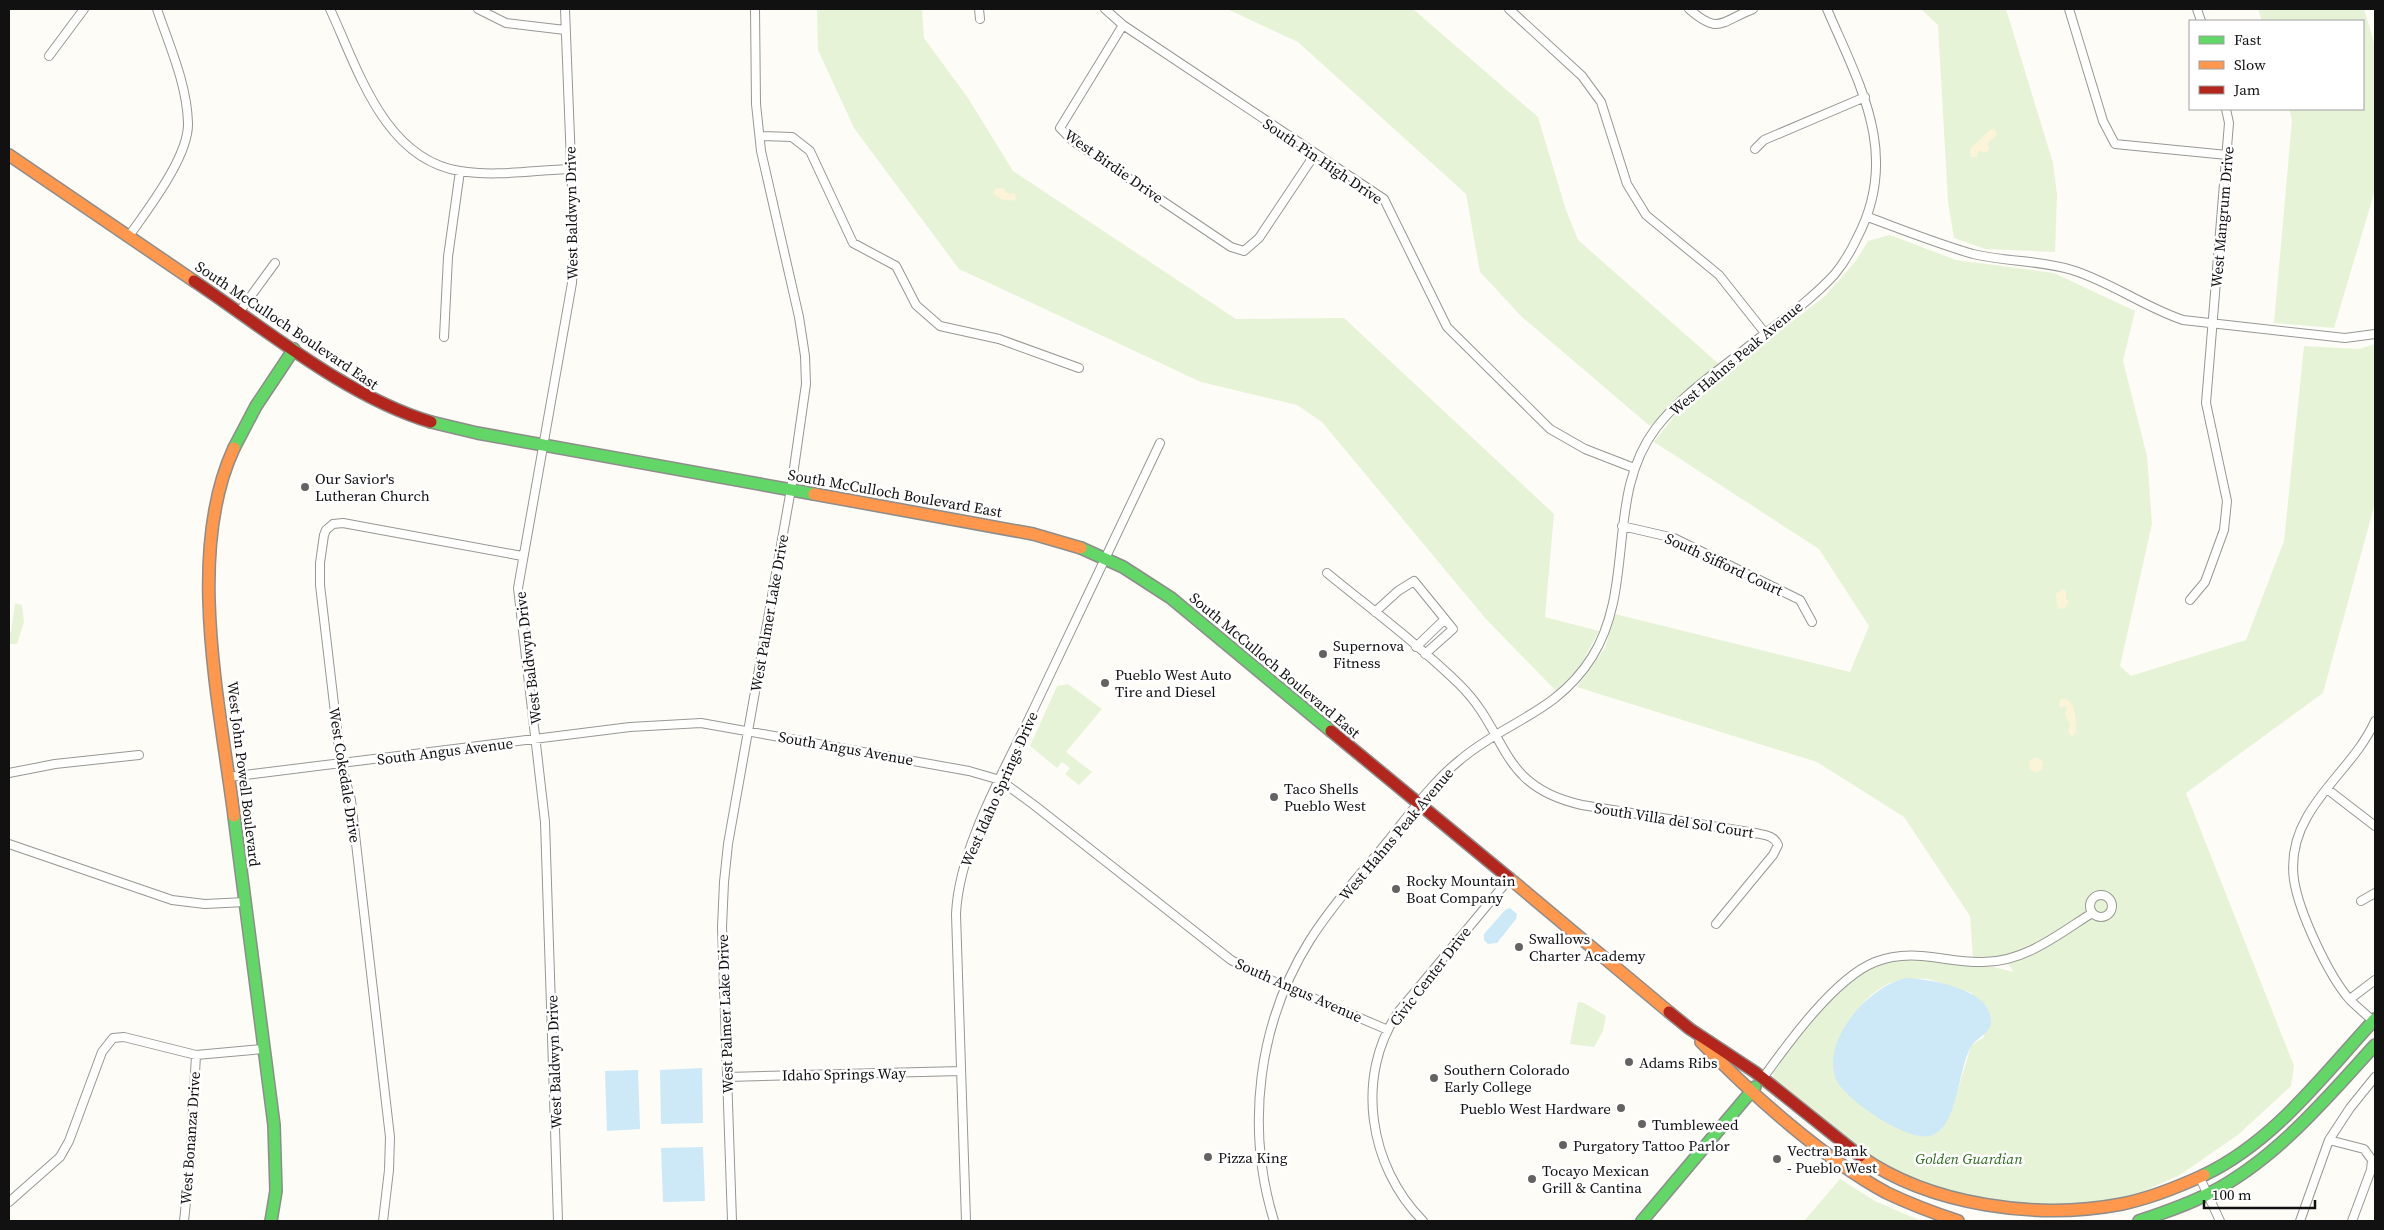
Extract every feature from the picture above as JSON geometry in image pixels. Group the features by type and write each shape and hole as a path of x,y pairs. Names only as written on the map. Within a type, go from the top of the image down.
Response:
{"main road":[{"name":"South McCulloch Boulevard East","path":"9,154 357,392 406,415 456,429 1033,534 1075,546 1105,558 1142,578 1171,598 1690,1029 1763,1078 1841,1142 1876,1167 1928,1192 1976,1207 2036,1215 2087,1213 2152,1198 2200,1178 2238,1156 2270,1131 2375,1021"},
{"name":"West John Powell Boulevard","path":"272,1221 276,1191 274,1125 229,777 208,603 207,571 213,520 222,483 238,439 256,406 294,349"},
{"name":"South McCulloch Boulevard East","path":"1690,1029 1752,1092 1830,1156 1867,1183 1915,1207 1958,1221"},
{"path":"2139,1221 2173,1211 2208,1195 2242,1175 2272,1153 2302,1125 2375,1045"},
{"path":"1642,1221 1763,1078"}],"street":[{"path":"49,56 84,9"},
{"path":"129,236 177,163 188,124 182,84 157,9"},
{"path":"330,9 374,103 394,133 419,156 433,163 460,171 484,173 571,169"},
{"path":"478,9 506,24 566,30"},
{"name":"West Baldwyn Drive","path":"558,1221 548,874 538,740 519,598 522,556 544,445 572,283 574,241 565,9"},
{"name":"West Palmer Lake Drive","path":"732,1221 722,927 724,882 728,844 804,409 805,356 800,317 765,174 756,104 755,9"},
{"path":"979,9 980,19"},
{"name":"South Pin High Drive","path":"1105,9 1122,25 1384,199 1447,327 1550,429 1585,449 1634,468"},
{"path":"1509,9 1582,76 1601,102 1627,184 1646,215 1719,275 1765,333"},
{"path":"1690,9 1706,23 1719,25 1753,9"},
{"name":"West Hahns Peak Avenue","path":"1274,1221 1261,1164 1259,1096 1268,1040 1286,986 1320,925 1419,803 1459,760 1553,701 1570,685 1594,654 1604,631 1614,595 1628,488 1634,468 1646,442 1668,414 1691,392 1833,276 1846,259 1868,217 1876,182 1876,140 1865,97 1827,9"},
{"path":"2069,9 2103,121 2115,144 2227,155"},
{"name":"West Birdie Drive","path":"1122,25 1060,128 1073,141 1223,242 1231,247 1244,250 1259,238 1315,154"},
{"path":"1755,149 1764,140 1865,97"},
{"name":"West Mangrum Drive","path":"2190,600 2205,582 2224,530 2227,501 2206,403 2227,155 2229,123 2226,110"},
{"path":"760,136 792,137 810,151 854,242 896,266 916,305 940,326 999,339 1079,368"},
{"path":"444,337 448,257 460,171"},
{"path":"1868,217 1974,254 2054,264 2074,270 2158,312 2183,320 2212,325 2344,338 2375,334"},
{"path":"240,311 275,263"},
{"name":"West Idaho Springs Drive","path":"966,1221 956,914 958,888 971,846 1000,780 1160,443"},
{"name":"West Cokedale Drive","path":"383,1221 389,1170 390,1137 351,800 341,764 321,608 320,563 326,530 337,523 354,524 522,556"},
{"name":"South Sifford Court","path":"1622,526 1674,538 1800,600 1812,622"},
{"path":"1327,573 1425,654 1468,694 1495,736"},
{"path":"1375,612 1398,590 1414,581 1453,629 1425,654"},
{"path":"1416,647 1444,619"},
{"path":"2375,721 2365,740 2313,807 2300,831 2294,862 2294,880 2298,897 2319,949 2335,979 2350,1000 2375,1021"},
{"name":"South Angus Avenue","path":"229,777 675,724 701,723 969,771 1000,780 1062,826 1217,950 1245,968 1388,1030"},
{"name":"South Villa del Sol Court","path":"1495,736 1523,778 1540,791 1562,800 1761,834 1775,840 1778,846 1773,854 1716,924"},
{"path":"9,773 55,764 139,755"},
{"path":"2327,789 2375,826"},
{"path":"9,844 172,900 205,904 245,902"},
{"name":"Civic Center Drive","path":"1423,1221 1403,1198 1392,1180 1380,1153 1372,1103 1377,1060 1388,1030 1399,1011 1438,961 1509,879"},
{"path":"2361,901 2375,893"},
{"path":"1763,1078 1836,988 1865,967 1885,959 1908,955 1930,955 1977,962 2005,960 2034,949 2092,913"},
{"path":"2350,1000 2375,980"},
{"path":"9,1202 60,1157 69,1141 102,1052 113,1038 124,1037 196,1055 264,1049"},
{"name":"West Bonanza Drive","path":"184,1221 190,1164 196,1055"},
{"name":"Idaho Springs Way","path":"727,1077 961,1071"},
{"path":"2300,1221 2329,1140 2350,1108 2375,1078"},
{"path":"2329,1140 2364,1149 2372,1160 2371,1170 2352,1221"},
{"path":"2200,1178 2220,1221"}],"green space":[{"path":"817,9 922,9 924,38 968,98 1013,171 1236,319 1344,318 1554,514 1545,617 1599,631 1579,668 1556,691 1486,619 1322,422 1297,405 1201,382 959,269 854,128 818,50"},
{"path":"1227,9 1413,9 1538,117 1566,210 1578,240 1719,364 1650,426 1522,317 1480,272 1466,194 1298,42"},
{"path":"1921,9 2006,9 2053,163 2057,195 2055,252 1985,249 1954,238 1948,202 1938,25"},
{"path":"2258,9 2364,9 2375,46 2375,190 2334,328 2274,323 2292,120 2289,110 2364,110 2364,20 2262,20"},
{"name":"Golden Guardian","path":"1890,235 1956,260 2054,273 2135,311 2123,361 2147,456 2152,524 2120,666 2131,676 2246,640 2284,541 2304,346 2359,349 2375,344 2375,503 2323,693 2186,793 2294,1066 2291,1086 2239,1134 2180,1175 2137,1194 2083,1204 2045,1208 1944,1194 1895,1174 1854,1148 1774,1080 1772,1071 1841,987 1875,966 1910,958 1989,966 2014,972 2005,960 1973,958 1970,916 1904,817 1817,762 1577,687 1605,648 1615,614 1850,672 1869,626 1819,549 1654,442 1679,410 1824,297 1855,262 1868,241","holes":["1928,979 1972,993 1984,1037 1971,1046 1953,1106 1941,1130 1844,1029 1854,1014 1872,994 1887,984 1896,981"]},
{"path":"15,603 22,605 24,622 17,644 9,644 9,632 11,632"},
{"path":"1068,684 1102,709 1066,752 1092,772 1079,785 1065,774 1070,768 1062,762 1057,768 1030,746 1057,686"},
{"path":"1578,1002 1584,1003 1606,1016 1603,1031 1594,1047 1570,1044"},
{"path":"1840,1179 1875,1201 1921,1221 1804,1221"}],"sand":[{"path":"1991,129 1996,131 1997,135 1988,143 1989,150 1985,153 1979,150 1977,157 1971,157 1970,149"},
{"path":"1003,188 1007,193 1015,194 1016,199 1011,201 1004,200 993,193 995,189"},
{"path":"2063,589 2066,591 2066,598 2069,601 2065,608 2060,609 2057,606 2056,594"},
{"path":"2064,698 2073,707 2076,721 2076,731 2072,737 2068,732 2070,725 2065,714 2067,709 2065,706 2061,708 2059,705 2060,700"},
{"path":"2033,758 2039,758 2043,765 2039,772 2033,772 2029,768 2029,762"}],"water":[{"path":"1510,908 1517,914 1516,919 1497,943 1488,944 1484,940 1484,934 1505,910"},
{"path":"1907,978 1928,980 1964,990 1983,1002 1991,1018 1989,1028 1974,1043 1967,1056 1952,1111 1946,1123 1939,1132 1929,1136 1919,1136 1906,1132 1877,1117 1863,1107 1841,1087 1836,1079 1833,1064 1835,1048 1842,1031 1864,1002 1893,982"},
{"path":"702,1068 703,1123 661,1124 660,1070"},
{"path":"638,1070 640,1129 607,1131 605,1071"},
{"path":"703,1147 705,1201 663,1202 661,1148"}],"traffic: fast":[{"path":"234,448 256,406 294,349"},
{"path":"431,422 477,433 814,494"},
{"path":"1081,548 1123,567 1171,598 1331,731"},
{"path":"234,816 274,1125 276,1191 271,1221"},
{"path":"2204,1175 2230,1161 2276,1125 2317,1084 2375,1019"},
{"path":"2139,1221 2210,1193 2257,1163 2319,1107 2375,1045"},
{"path":"1642,1221 1755,1087"}],"traffic: slow":[{"path":"9,155 194,281"},
{"path":"234,448 219,489 211,534 209,581 210,630 215,678 234,816"},
{"path":"814,494 1033,534 1081,548"},
{"path":"1509,878 1669,1012"},
{"path":"1701,1042 1765,1104 1838,1162 1887,1193 1958,1221"},
{"path":"1860,1156 1888,1173 1919,1187 1986,1205 2021,1209 2090,1209 2122,1204 2164,1192 2204,1175"}],"traffic: jam":[{"path":"194,281 279,341 338,379 400,411 431,422"},
{"path":"1331,731 1509,878"},
{"path":"1669,1012 1690,1029 1755,1072 1860,1156"}],"place":[{"name":"Our Savior's Lutheran Church","path":"305,487"},
{"name":"Supernova Fitness","path":"1323,654"},
{"name":"Pueblo West Auto Tire and Diesel","path":"1105,683"},
{"name":"Taco Shells Pueblo West","path":"1274,797"},
{"name":"Rocky Mountain Boat Company","path":"1396,889"},
{"name":"Swallows Charter Academy","path":"1519,947"},
{"name":"Adams Ribs","path":"1629,1062"},
{"name":"Southern Colorado Early College","path":"1434,1078"},
{"name":"Pueblo West Hardware","path":"1621,1108"},
{"name":"Tumbleweed","path":"1642,1124"},
{"name":"Purgatory Tattoo Parlor","path":"1563,1145"},
{"name":"Pizza King","path":"1208,1157"},
{"name":"Vectra Bank - Pueblo West","path":"1777,1159"},
{"name":"Tocayo Mexican Grill & Cantina","path":"1532,1179"}]}
